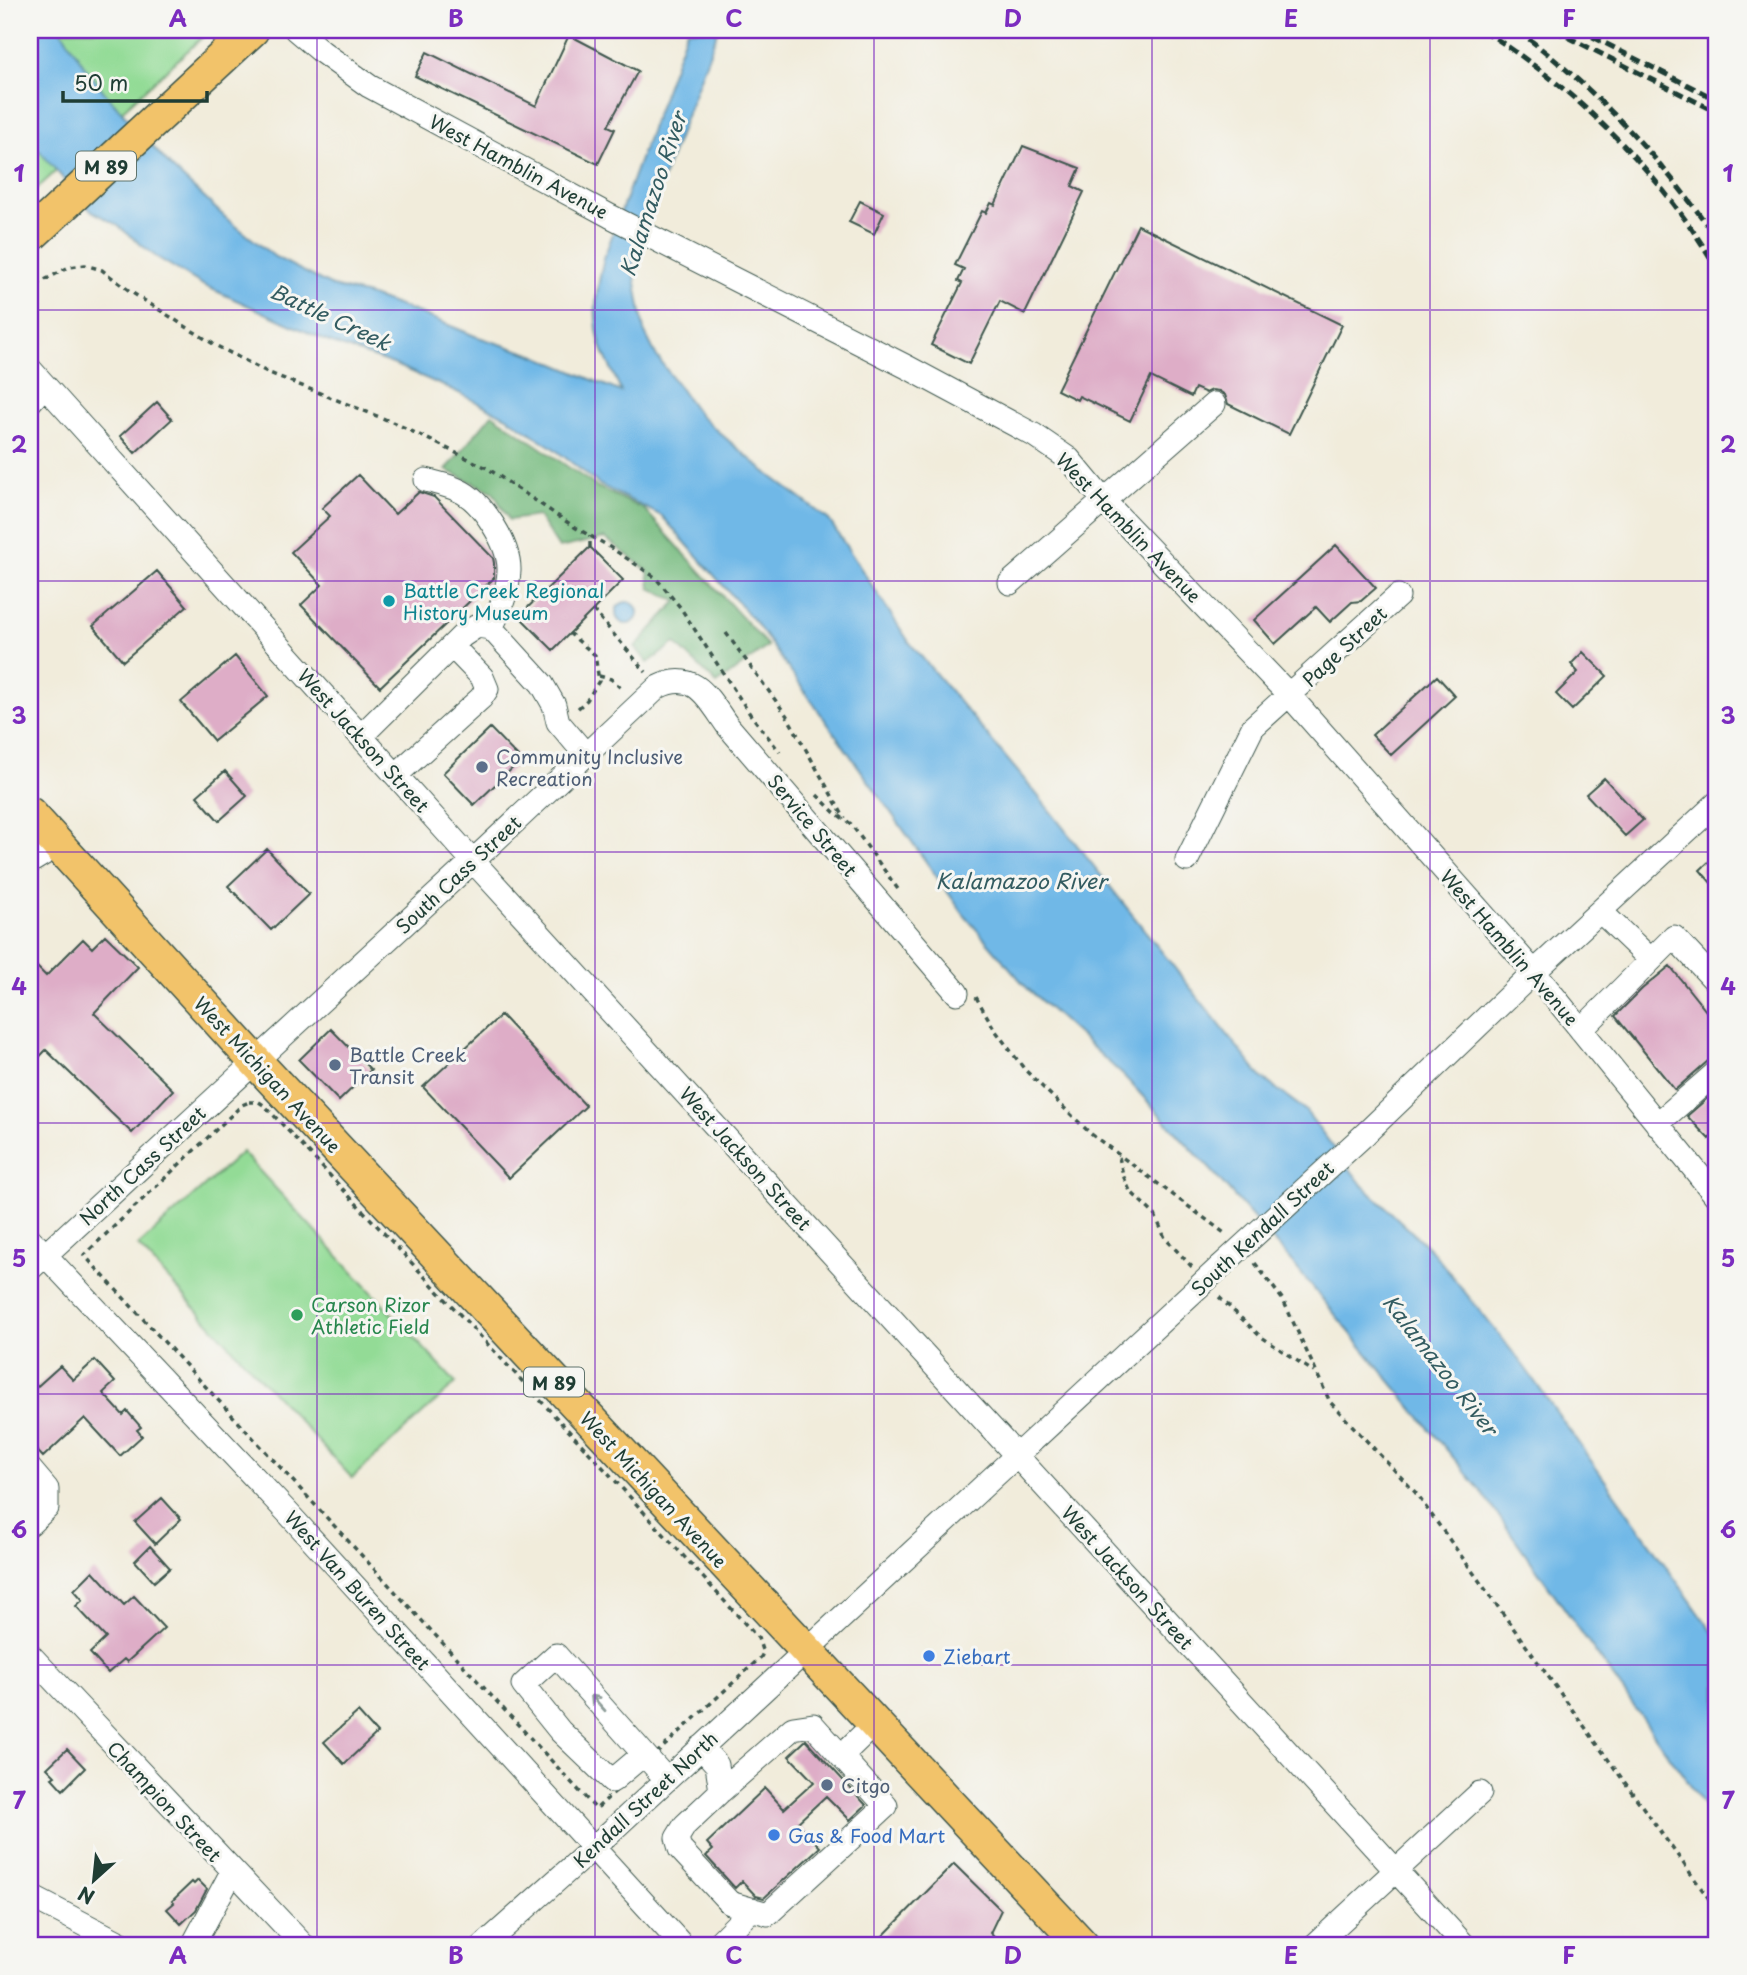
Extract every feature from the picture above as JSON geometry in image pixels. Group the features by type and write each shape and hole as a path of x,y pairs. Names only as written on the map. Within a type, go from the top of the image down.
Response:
{"highway":[{"name":"M 89","path":"40,227 252,30"},
{"name":"West Michigan Avenue","path":"30,814 255,1061 1082,1945"}],"street":[{"name":"West Hamblin Avenue","path":"296,30 369,86 610,216 1034,435 1069,459 1104,500 1290,696 1534,972 1717,1197"},
{"name":"West Jackson Street","path":"35,386 361,736 1464,1945"},
{"path":"1010,583 1214,404"},
{"path":"426,480 460,490 483,509 505,549 509,574 504,596 491,628"},
{"name":"Page Street","path":"1187,860 1253,727 1398,596"},
{"path":"361,736 452,646 477,626 491,628 542,684 554,705 558,722 586,755"},
{"path":"396,775 481,698 487,689 482,677 452,646"},
{"name":"Service Street","path":"659,686 676,680 692,682 705,695 727,725 957,993"},
{"name":"South Cass Street","path":"255,1061 659,686"},
{"name":"South Kendall Street","path":"804,1650 1364,1135 1534,972 1717,803"},
{"path":"30,862 58,845"},
{"path":"1600,911 1651,960"},
{"path":"1581,1030 1674,937 1717,983"},
{"name":"North Cass Street","path":"35,1254 255,1061"},
{"path":"1657,1124 1717,1072"},
{"name":"West Van Buren Street","path":"35,1254 287,1512 682,1945"},
{"path":"30,1469 47,1489 47,1508 30,1524"},
{"name":"Kendall Street North","path":"484,1945 592,1849 804,1650"},
{"name":"Champion Street","path":"30,1655 303,1945"},
{"path":"647,1757 612,1781 561,1731 523,1685 556,1655 647,1757 666,1779"},
{"path":"841,1756 874,1724"},
{"path":"813,1725 886,1806 768,1914 730,1903 680,1849 677,1838 685,1825 720,1791 793,1728 813,1725"},
{"path":"701,1746 717,1765 720,1791"},
{"path":"1315,1945 1480,1793"},
{"path":"193,1945 232,1872"},
{"path":"30,1896 124,1945"},
{"path":"716,1945 752,1909"}],"path":[{"path":"590,536 590,547"},
{"path":"593,610 659,686"},
{"path":"726,633 787,716 846,821"},
{"path":"569,634 595,655 600,681 587,700 573,713"},
{"path":"599,676 617,683 637,707"},
{"path":"259,1102 265,1106 758,1638 763,1653 761,1657 647,1757 596,1809 84,1255 242,1105 259,1102"}],"green space":[{"path":"30,30 207,30 207,33 30,195"},
{"path":"492,414 597,487 644,509 768,646 717,684 675,643 648,663 635,647 677,601 650,588 648,571 605,538 559,548 538,516 509,520 493,492 446,470"},
{"name":"Carson Rizor Athletic Field","path":"242,1152 456,1383 352,1478 138,1246"}],"water":[{"name":"Kalamazoo River","path":"30,30 61,30 105,93 172,168 227,219 275,257 332,286 368,295 475,336 534,355 621,392 601,346 596,324 597,291 604,258 687,30 718,30 633,265 644,331 656,355 700,416 763,470 829,520 909,642 1034,791 1262,1078 1305,1110 1363,1186 1432,1251 1523,1365 1717,1638 1717,1823 1481,1491 1286,1255 1212,1171 1124,1076 1027,988 964,915 756,623 662,516 600,485 553,448 507,417 393,364 329,342 203,285 155,256 117,225 90,210 30,140"},
{"path":"627,602 635,605 638,613 635,621 627,624 619,621 616,613 619,605"}],"building":[{"path":"569,35 638,71 608,126 615,129 598,164 415,76 427,52 536,106"},
{"path":"1023,146 1080,168 1072,186 1084,192 1025,314 1000,301 969,364 931,345 962,283 958,281 964,269 955,265 982,211 986,213 991,203 995,205"},
{"path":"860,201 884,213 874,234 849,222"},
{"path":"1138,225 1342,325 1289,434 1228,404 1225,395 1219,391 1206,393 1195,388 1191,397 1151,377 1130,421 1079,396 1077,400 1057,390"},
{"path":"157,402 172,419 135,453 120,436"},
{"path":"358,475 395,514 419,492 434,497 493,558 494,563 494,578 380,687 301,605 322,585 291,552 330,516 322,508"},
{"path":"1336,545 1376,588 1361,601 1352,602 1330,622 1316,607 1275,644 1254,620"},
{"path":"590,547 623,580 553,650 519,616"},
{"path":"157,571 187,606 123,661 93,626"},
{"path":"1583,652 1607,676 1572,710 1556,694 1578,672 1571,664"},
{"path":"235,656 268,696 214,741 181,702"},
{"path":"1437,676 1455,696 1391,755 1372,735"},
{"name":"Community Inclusive Recreation","path":"490,728 521,760 474,805 443,773"},
{"path":"225,771 247,796 219,821 197,796"},
{"path":"1604,778 1643,820 1625,836 1586,794"},
{"path":"267,849 309,894 271,930 228,886"},
{"path":"1717,854 1717,890 1700,870"},
{"path":"105,935 138,967 94,1013 173,1090 132,1133 46,1050 30,1067 30,960 46,976 83,939 92,948"},
{"path":"1670,966 1710,1016 1717,1017 1717,1058 1708,1061 1675,1090 1615,1016"},
{"path":"501,1015 586,1106 509,1178 423,1087"},
{"name":"Battle Creek Transit","path":"331,1029 371,1070 339,1101 299,1060"},
{"path":"1717,1090 1717,1131 1709,1139 1687,1116"},
{"path":"95,1360 115,1382 103,1393 123,1415 127,1411 141,1427 137,1430 142,1436 120,1456 85,1418 43,1457 30,1443 30,1393 60,1366 73,1380"},
{"path":"162,1498 181,1519 155,1544 135,1522"},
{"path":"150,1546 170,1568 154,1582 135,1561"},
{"path":"93,1571 124,1605 134,1596 164,1628 127,1662 124,1659 108,1673 90,1653 106,1638 76,1606 83,1600 74,1590"},
{"path":"358,1712 377,1733 344,1764 324,1742"},
{"path":"806,1740 866,1805 850,1820 826,1796 797,1823 820,1847 764,1898 756,1896 742,1881 735,1888 706,1856 713,1850 707,1843 765,1788 784,1809 814,1782 789,1756"},
{"path":"67,1749 85,1768 63,1790 47,1768"},
{"path":"954,1864 1001,1910 990,1933 1002,1945 874,1945"},
{"path":"198,1880 207,1889 196,1910 181,1924 167,1909 192,1882 194,1884"}],"railway":[{"path":"1483,30 1551,79 1584,106 1614,136 1670,199 1717,269"},
{"path":"1517,30 1574,76 1626,126 1673,180 1717,239"},
{"path":"1554,30 1717,112"},
{"path":"1579,30 1717,100"}],"place":[{"name":"Battle Creek Regional History Museum","path":"389,601"},
{"name":"Community Inclusive Recreation","path":"482,767"},
{"name":"Battle Creek Transit","path":"335,1065"},
{"name":"Carson Rizor Athletic Field","path":"297,1315"},
{"name":"Ziebart","path":"929,1656"},
{"name":"Citgo","path":"827,1785"},
{"name":"Gas & Food Mart","path":"774,1835"}],"water label":[{"name":"Battle Creek","path":"331,316"}]}
